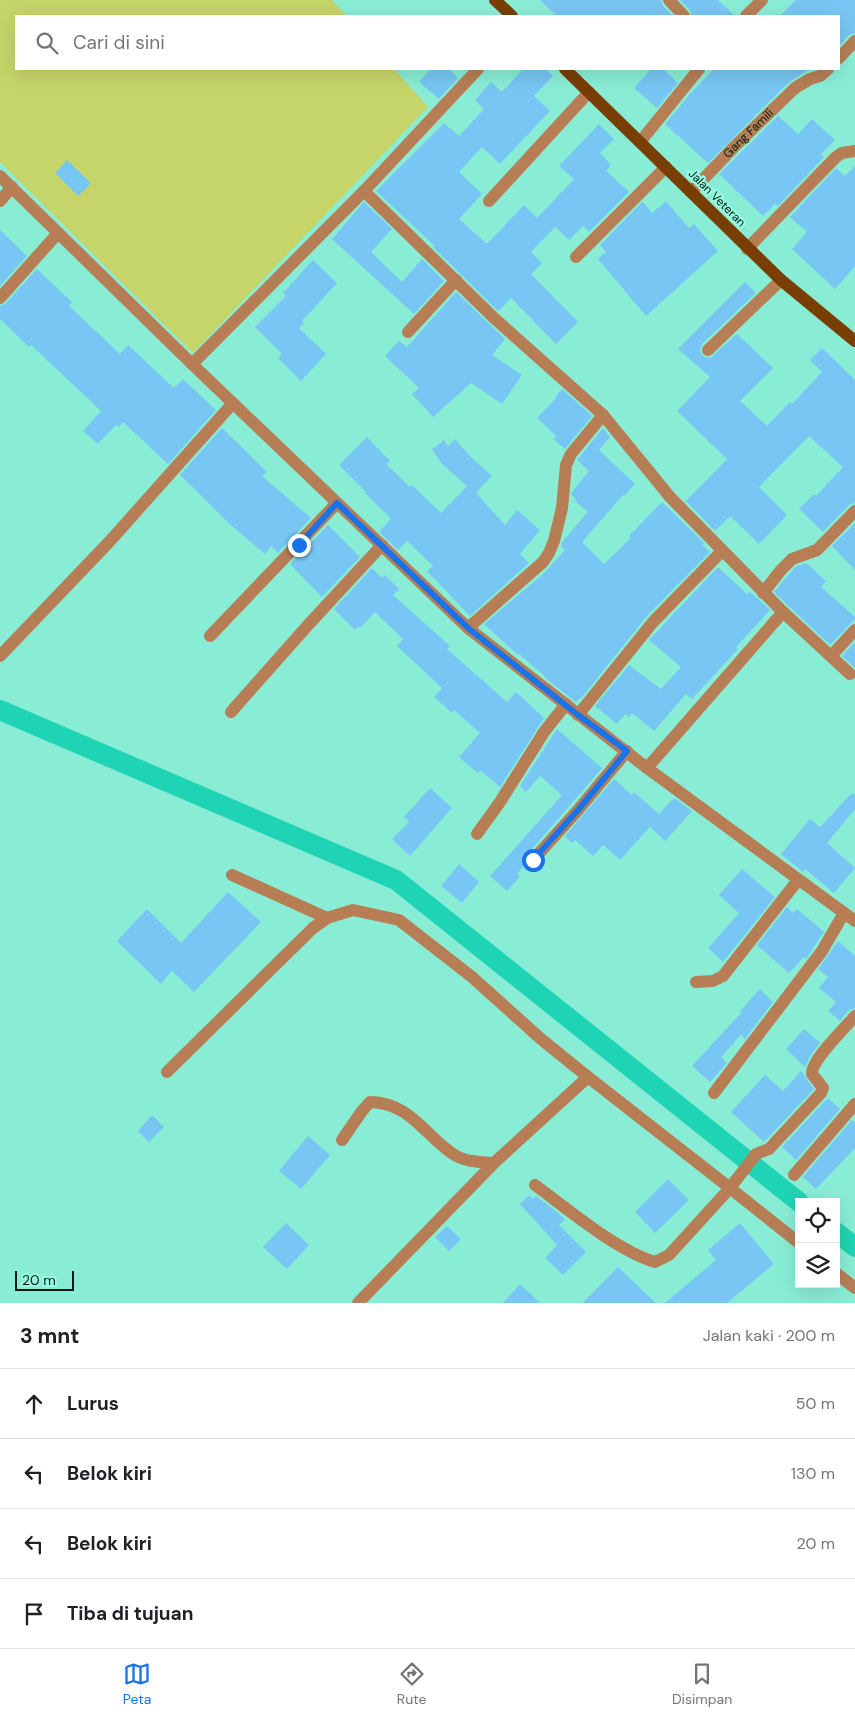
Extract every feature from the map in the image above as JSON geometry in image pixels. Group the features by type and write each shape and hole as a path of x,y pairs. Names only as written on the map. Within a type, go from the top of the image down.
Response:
{"main road":[{"path":"495,0 511,15"},
{"name":"Jalan Veteran","path":"566,70 781,280 855,341"}],"street":[{"path":"747,15 762,0"},
{"path":"840,57 855,41"},
{"path":"192,364 364,191 477,70"},
{"path":"640,142 698,70"},
{"name":"Gang Famili","path":"691,192 795,88 810,79 820,76 827,70"},
{"path":"489,200 589,92"},
{"path":"748,248 836,156 855,151"},
{"path":"576,257 666,167"},
{"path":"0,176 192,364 468,628 647,768 855,921"},
{"path":"0,201 12,187"},
{"path":"364,191 494,318 603,415 670,497 763,593 850,674"},
{"path":"0,298 58,233"},
{"path":"408,332 456,280"},
{"path":"708,350 781,280"},
{"path":"0,656 110,541 233,403"},
{"path":"468,628 543,562 549,553 562,508 566,465 571,454 603,415"},
{"path":"210,636 337,503"},
{"path":"763,593 792,558 817,550 855,511"},
{"path":"232,712 309,624 382,546"},
{"path":"578,715 653,622 722,551"},
{"path":"647,768 783,612"},
{"path":"831,656 855,630"},
{"path":"477,834 500,802 544,732 566,704"},
{"path":"533,860 627,751"},
{"path":"232,875 327,918"},
{"path":"696,982 713,981 723,976 798,880"},
{"path":"167,1072 313,928 327,918 353,910 399,920 472,977 541,1039 588,1077 733,1185 795,1239"},
{"path":"714,1093 822,951 844,913"},
{"path":"535,1185 607,1237 641,1258 655,1262 669,1255 733,1185 756,1154 769,1149 821,1093 823,1088 812,1074 813,1068 819,1057 855,1016"},
{"path":"358,1303 494,1163 588,1077"},
{"path":"342,1140 370,1102 382,1102 396,1108 416,1121 453,1155 469,1160 494,1163"},
{"path":"794,1175 855,1104"},
{"path":"840,1276 855,1288"}],"green space":[{"path":"0,0 332,0 346,15 15,15 15,70 395,70 428,107 193,353 0,162"}],"building":[{"path":"540,0 661,0 663,6 672,15 556,15"},
{"path":"680,0 718,0 734,15 692,15 690,10"},
{"path":"796,0 855,0 855,33 849,35 840,45 840,15 781,15"},
{"path":"430,70 450,70 458,78 439,99 419,82"},
{"path":"522,70 546,70 553,76 534,96 550,111 500,164 482,147 459,172 482,194 459,219 487,244 524,205 537,218 574,179 559,166 599,124 614,139 600,153 611,165 606,171 629,192 589,232 583,226 569,240 555,227 531,252 542,263 531,274 578,322 556,344 511,298 498,311 433,247 435,246 376,191 444,123 459,136 484,109 475,100 491,82 502,92"},
{"path":"650,70 664,70 678,83 657,108 634,88"},
{"path":"713,70 808,70 789,82 708,163 665,124"},
{"path":"778,116 798,134 812,119 835,140 821,154 824,157 778,206 775,204 763,216 719,174"},
{"path":"67,160 91,183 78,196 55,173"},
{"path":"855,166 855,266 835,289 792,249 807,232 790,217 836,168 845,176"},
{"path":"666,201 689,228 694,224 718,251 646,316 598,259 606,252 600,245 641,203 643,202 652,213"},
{"path":"364,202 392,229 371,252 402,282 422,259 444,281 414,314 332,239"},
{"path":"0,230 27,256 0,286"},
{"path":"313,260 337,283 302,321 304,323 299,328 326,354 301,381 278,358 282,354 255,327 286,296 283,293"},
{"path":"37,269 72,302 69,306 120,354 128,345 174,388 183,379 216,410 168,464 123,422 119,427 116,425 98,444 83,431 101,411 31,345 29,347 0,319 0,306 6,303"},
{"path":"745,282 756,293 702,344 700,351 703,356 710,358 737,334 773,368 740,401 767,426 790,402 792,404 822,372 810,360 822,348 855,380 855,503 849,505 823,532 799,509 814,494 816,496 843,467 809,436 759,487 787,515 759,544 730,516 715,531 686,501 727,459 677,411 710,377 678,349"},
{"path":"456,292 505,339 492,355 522,375 502,404 471,383 433,417 412,394 419,388 385,356 399,341 407,347"},
{"path":"562,389 592,416 565,449 553,439 556,436 537,418"},
{"path":"222,428 267,472 262,476 311,518 278,553 271,546 265,554 234,528 180,475"},
{"path":"603,428 610,437 599,450 635,484 582,542 604,564 631,538 629,536 662,502 704,543 702,545 710,552 647,616 583,696 576,702 518,655 484,624 542,575 565,550 561,546 562,542 588,512 575,501 576,499 571,494 589,471 577,460"},
{"path":"367,437 390,461 386,464 410,487 412,485 441,513 467,486 441,463 432,449 444,440 448,446 455,439 492,476 476,493 505,525 517,510 540,530 520,554 529,563 470,616 427,571 433,566 407,541 398,550 379,532 391,519 339,465"},
{"path":"855,523 855,570 832,546"},
{"path":"328,525 360,557 322,597 290,564"},
{"path":"806,563 826,581 821,587 855,617 830,645 774,592 796,566"},
{"path":"718,567 747,594 750,592 770,610 736,647 738,649 692,699 686,694 654,731 632,713 629,717 625,714 617,724 595,706 629,665 661,689 681,667 649,640"},
{"path":"372,568 382,578 385,575 399,589 393,595 450,646 447,649 507,702 516,692 544,718 500,787 480,770 478,773 459,757 480,733 454,710 452,713 434,697 442,688 397,646 403,639 375,612 360,628 358,627 355,630 334,609"},
{"path":"855,642 855,668 842,656"},
{"path":"557,729 602,768 527,855 526,863 517,874 520,876 507,891 490,876 562,795 540,776 526,792 520,786"},
{"path":"614,779 632,795 634,792 659,814 674,798 692,811 665,841 650,827 620,860 603,845 593,856 575,840 572,843 565,836"},
{"path":"430,788 452,808 410,856 392,839 409,822 404,817"},
{"path":"852,793 855,795 855,809 827,843 855,868 834,893 805,869 803,872 781,854 810,819 820,827"},
{"path":"459,864 479,882 462,903 441,886"},
{"path":"742,869 775,897 723,962 708,948 739,913 719,895"},
{"path":"228,892 261,922 194,992 172,971 161,984 117,941 147,909 181,943"},
{"path":"787,907 793,913 797,909 824,932 806,959 804,957 789,973 757,945"},
{"path":"838,941 855,956 855,1008 849,1010 840,1021 828,1011 836,1002 819,988 828,977 818,969"},
{"path":"760,989 773,1002 745,1039 741,1035 721,1057 727,1063 710,1082 692,1066 742,1012 740,1011"},
{"path":"804,1029 820,1043 810,1056 805,1067 786,1049"},
{"path":"801,1071 814,1089 764,1142 731,1112 765,1075 783,1091"},
{"path":"828,1098 840,1109 796,1160 782,1147"},
{"path":"152,1115 164,1127 149,1142 138,1131"},
{"path":"852,1120 855,1123 855,1148 816,1189 803,1177"},
{"path":"308,1136 330,1155 301,1189 279,1171"},
{"path":"668,1179 689,1200 655,1233 635,1212"},
{"path":"529,1195 533,1199 536,1196 565,1220 559,1225 586,1252 563,1275 545,1258 557,1245 520,1204"},
{"path":"286,1223 309,1245 287,1269 263,1247"},
{"path":"740,1223 774,1264 727,1303 665,1303 716,1260 708,1250"},
{"path":"447,1226 461,1239 449,1251 435,1237"},
{"path":"618,1267 656,1303 583,1303"},
{"path":"520,1284 540,1303 503,1303"}],"waterway":[{"path":"0,710 396,880 795,1199"},
{"path":"840,1235 855,1247"}],"route":[{"path":"299,545 337,503 468,628 578,715 627,751 533,860"}]}
